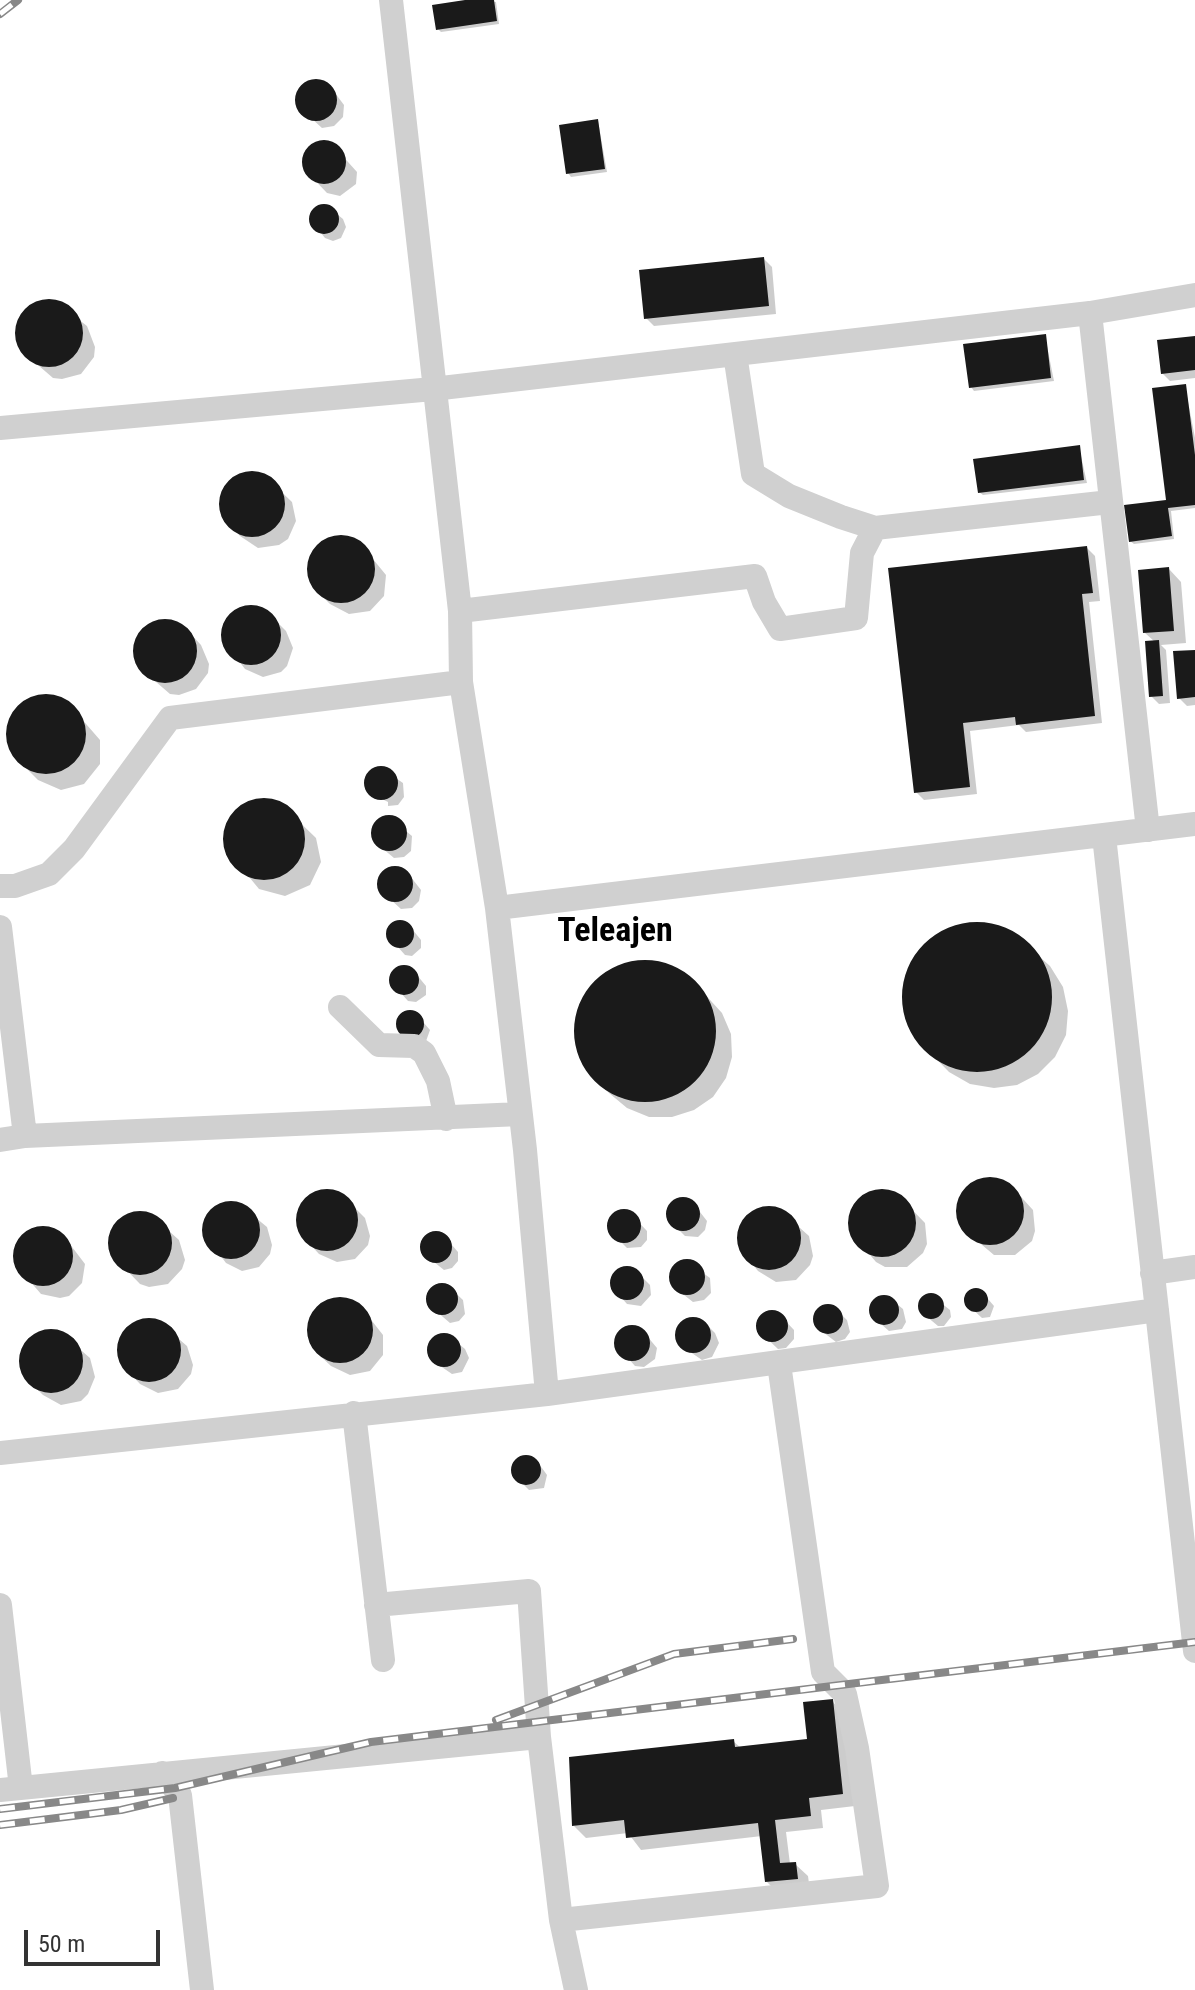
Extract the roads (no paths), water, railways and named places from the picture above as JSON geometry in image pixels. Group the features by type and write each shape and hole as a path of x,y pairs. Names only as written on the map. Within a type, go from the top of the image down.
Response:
{"lane":[{"path":"391,0 460,611 461,682 497,908 547,1394"},
{"path":"0,428 433,389 1090,313 1195,295"},
{"path":"1090,313 1148,830"},
{"path":"735,354 753,474 789,496 875,528 1110,502"},
{"path":"460,611 755,576 764,602 780,629 856,618 862,553 875,528"},
{"path":"0,886 15,886 49,874 74,849 170,718 461,682"},
{"path":"497,908 1195,824"},
{"path":"1104,836 1152,1273 1187,1496 1195,1651"},
{"path":"0,927 25,1136"},
{"path":"340,1007 379,1045 414,1046 424,1053 438,1081 446,1119"},
{"path":"0,1140 25,1136 520,1114"},
{"path":"1152,1273 1195,1267"},
{"path":"0,1453 547,1394 1157,1310"},
{"path":"561,1920 877,1886 857,1748 845,1694 823,1672 779,1364"},
{"path":"354,1413 383,1660"},
{"path":"376,1605 529,1591 539,1737 561,1920 573,1963 576,1990"},
{"path":"0,1605 11,1789 539,1737"},
{"path":"162,1773 180,1795 202,1990"}],"railway":[{"path":"0,14 18,0"},
{"path":"496,1720 674,1654 793,1639"},
{"path":"0,1809 175,1788 371,1742 1195,1642"},
{"path":"0,1825 121,1810 173,1798"}],"district":[{"name":"Teleajen","path":"615,932"}]}
